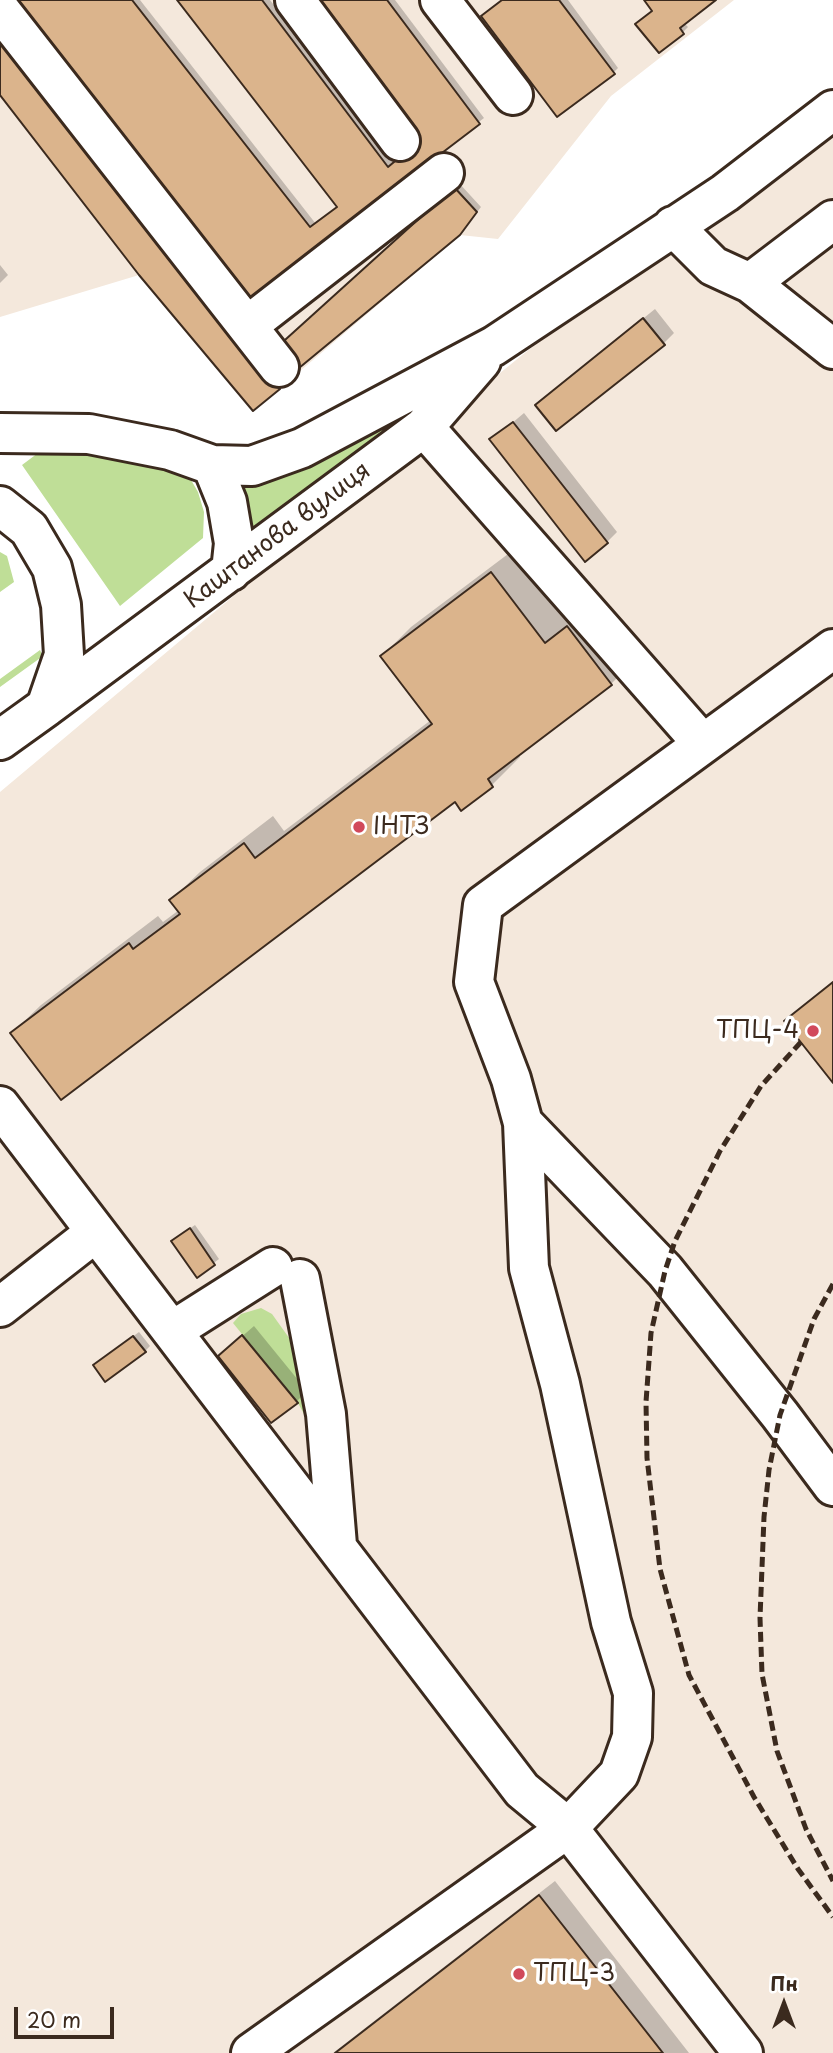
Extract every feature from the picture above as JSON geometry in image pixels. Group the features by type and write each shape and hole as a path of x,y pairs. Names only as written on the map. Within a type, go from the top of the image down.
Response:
{"street":[{"path":"295,0 400,141"},
{"path":"440,0 513,95"},
{"path":"0,10 279,368"},
{"name":"Каштанова вулиця","path":"0,433 89,434 170,450 212,465 251,466 302,448 494,346 725,192 833,110"},
{"path":"247,326 444,173"},
{"path":"750,283 833,220"},
{"path":"673,226 713,266 750,283 833,349"},
{"name":"Каштанова вулиця","path":"0,740 424,427 494,346"},
{"path":"424,427 703,744"},
{"path":"212,465 227,502 234,543 231,571"},
{"path":"0,506 29,529 52,568 61,605 64,655 46,707"},
{"path":"251,2053 568,1828 619,1774 632,1737 633,1693 611,1622 560,1384 529,1268 523,1123 511,1079 474,982 483,905 833,649"},
{"path":"0,1105 522,1790 568,1828 743,2053"},
{"path":"523,1123 665,1271 833,1486"},
{"path":"0,1307 96,1232"},
{"path":"172,1331 286,1273 326,1413 337,1545"}],"shaded area":[{"path":"0,0 734,0 611,96 498,239 460,235 253,411 139,275 0,317"},
{"path":"833,104 833,2053 0,2053 0,792 474,394"}],"green space":[{"path":"384,419 396,420 399,427 252,533 231,479"},
{"path":"38,453 139,458 187,473 198,492 204,512 203,538 120,606 22,465"},
{"path":"0,552 7,556 14,582 0,592"},
{"path":"40,650 43,656 0,687 0,679"},
{"path":"261,1308 272,1314 307,1363 312,1400 305,1416 298,1403 233,1323 241,1314"}],"building":[{"path":"7,0 132,0 310,227 337,207 177,0 262,0 388,167 412,147 302,0 387,0 480,124 246,302"},
{"path":"502,0 559,0 615,74 557,117 481,16"},
{"path":"644,0 716,0 680,28 684,34 659,53 635,24 652,11"},
{"path":"0,35 280,389 253,411 139,275 0,95"},
{"path":"454,187 477,212 460,235 293,373 275,349"},
{"path":"643,318 665,345 556,431 535,405"},
{"path":"513,422 608,543 585,562 489,439"},
{"name":"ІНТЗ","path":"491,572 545,643 567,626 612,685 488,779 493,787 461,811 455,802 61,1100 10,1033 129,943 133,949 180,914 169,900 244,843 255,858 432,724 380,656"},
{"name":"ТПЦ-4","path":"833,982 833,1083 784,1021"},
{"path":"190,1228 215,1265 197,1278 171,1241"},
{"path":"242,1335 298,1403 271,1423 218,1356"},
{"path":"133,1336 146,1352 105,1382 93,1365"},
{"name":"ТПЦ-3","path":"539,1895 663,2053 335,2053"}],"railway":[{"path":"801,1042 761,1086 720,1151 675,1241 665,1271 651,1333 646,1402 647,1458 660,1569 689,1675 754,1797 798,1869 833,1917"},
{"path":"833,1284 814,1319 780,1415 769,1470 764,1517 760,1618 762,1674 777,1751 806,1829 833,1881"}],"place":[{"name":"ІНТЗ","path":"359,827"},
{"name":"ТПЦ-4","path":"813,1031"},
{"name":"ТПЦ-3","path":"519,1974"}]}
